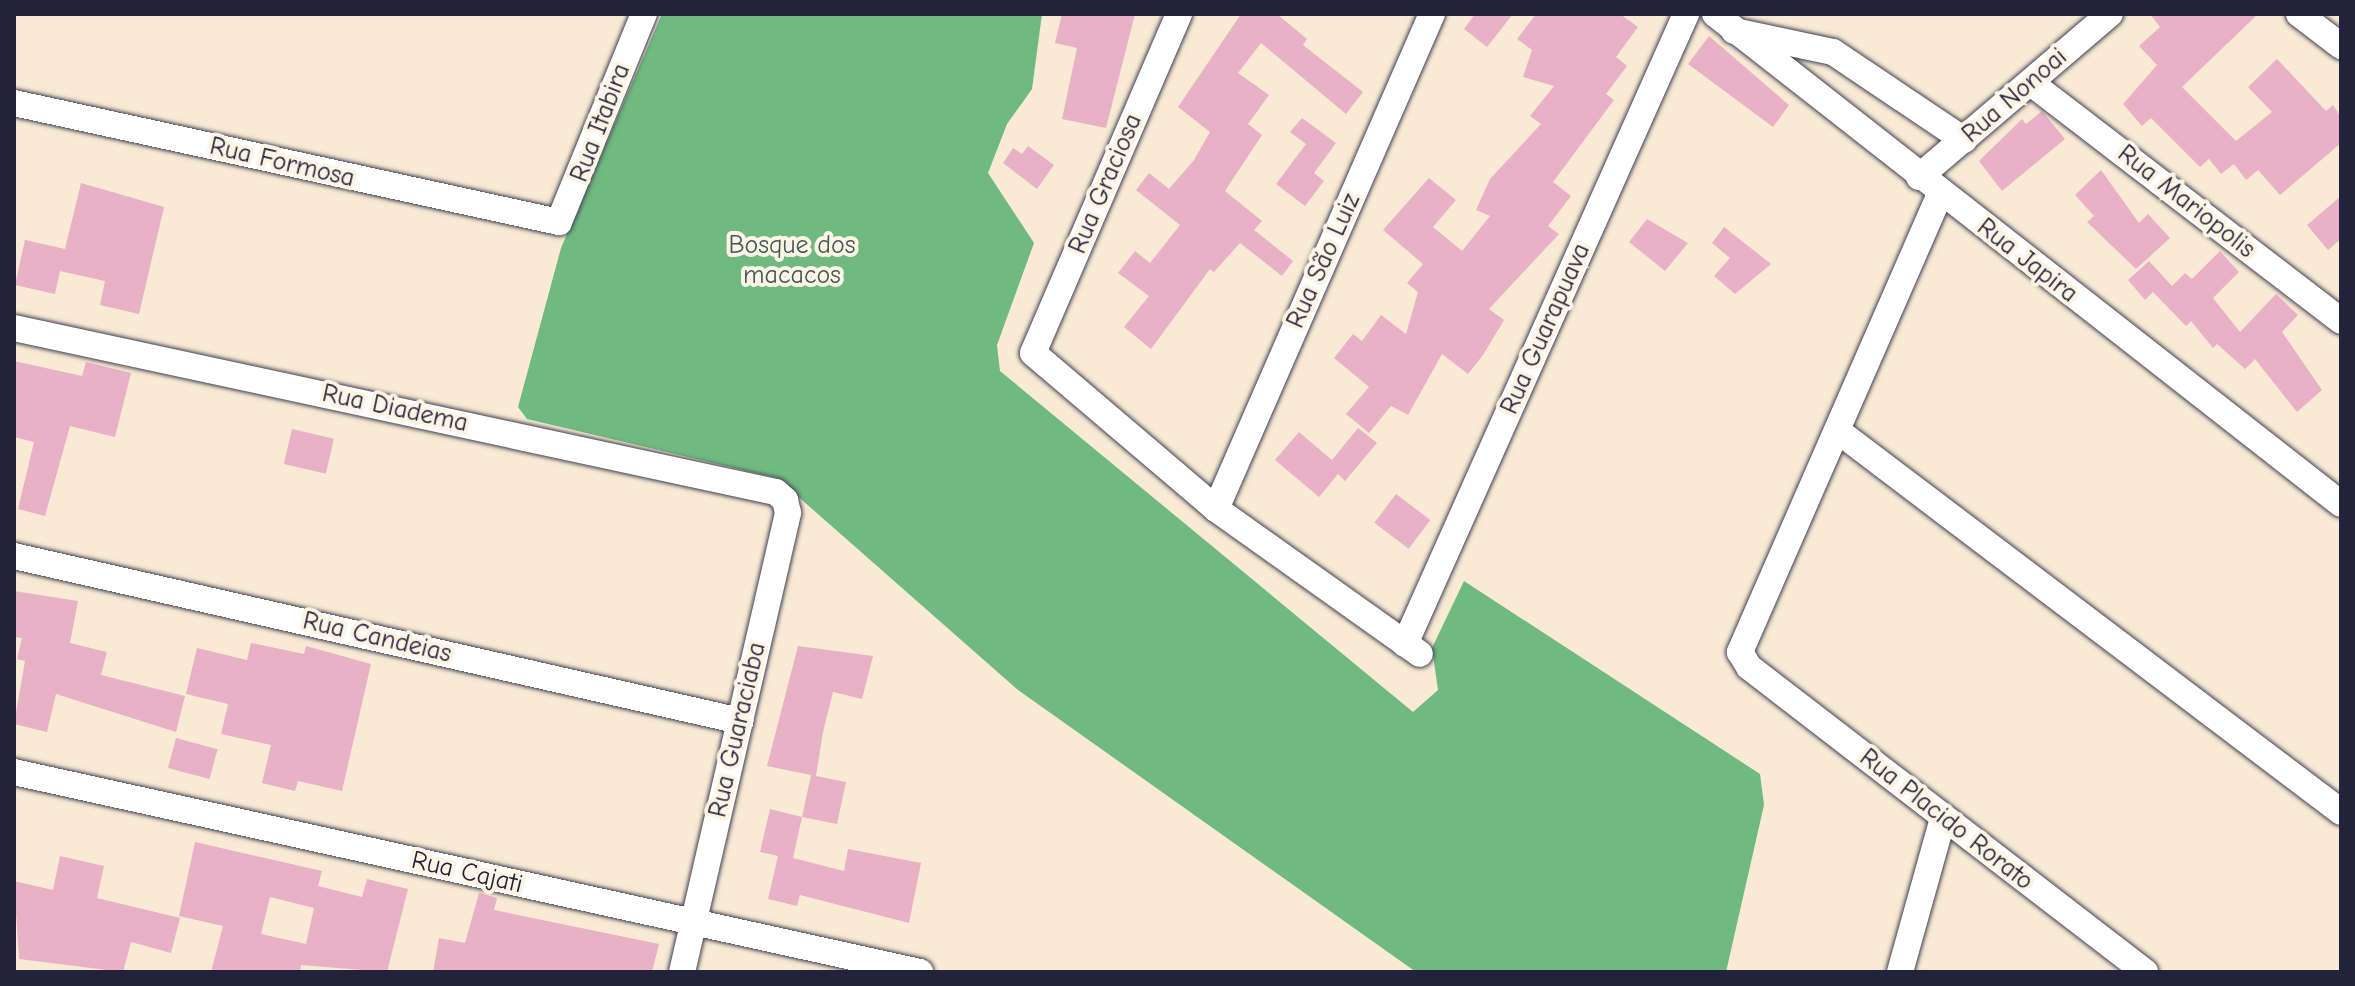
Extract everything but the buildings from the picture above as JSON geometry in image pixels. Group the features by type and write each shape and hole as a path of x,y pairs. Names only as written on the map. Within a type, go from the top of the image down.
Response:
{"street":[{"name":"Rua Itabira","path":"550,223 564,218 644,14"},
{"name":"Rua Graciosa","path":"1179,14 1033,353 1216,509"},
{"name":"Rua São Luiz","path":"1216,509 1432,14"},
{"name":"Rua Guarapuava","path":"1216,509 1413,649 1686,14"},
{"name":"Rua Nonoai","path":"1919,177 2110,14"},
{"path":"2299,14 2341,46"},
{"path":"1724,22 1833,52 1964,140"},
{"name":"Rua Japira","path":"1724,22 1940,194 2341,504"},
{"name":"Rua Mariopolis","path":"2031,83 2341,321"},
{"name":"Rua Formosa","path":"14,103 550,223"},
{"path":"1940,194 1838,431 2341,812"},
{"name":"Rua Diadema","path":"14,328 776,492"},
{"name":"Rua Placido Rorato","path":"1838,431 1746,627 1740,652 1749,667 2145,972"},
{"name":"Rua Guaraciaba","path":"682,972 788,513 776,492"},
{"name":"Rua Candeias","path":"14,556 740,721"},
{"name":"Rua Cajati","path":"14,772 920,972"},
{"path":"1900,972 1943,818"}],"green space":[{"name":"Bosque dos macacos","path":"662,14 1042,14 1032,89 1007,124 988,173 1034,243 997,345 1000,371 1413,712 1438,690 1432,648 1464,581 1760,774 1764,805 1726,972 1416,972 1018,690 777,478 527,419 518,407 561,248"}]}
